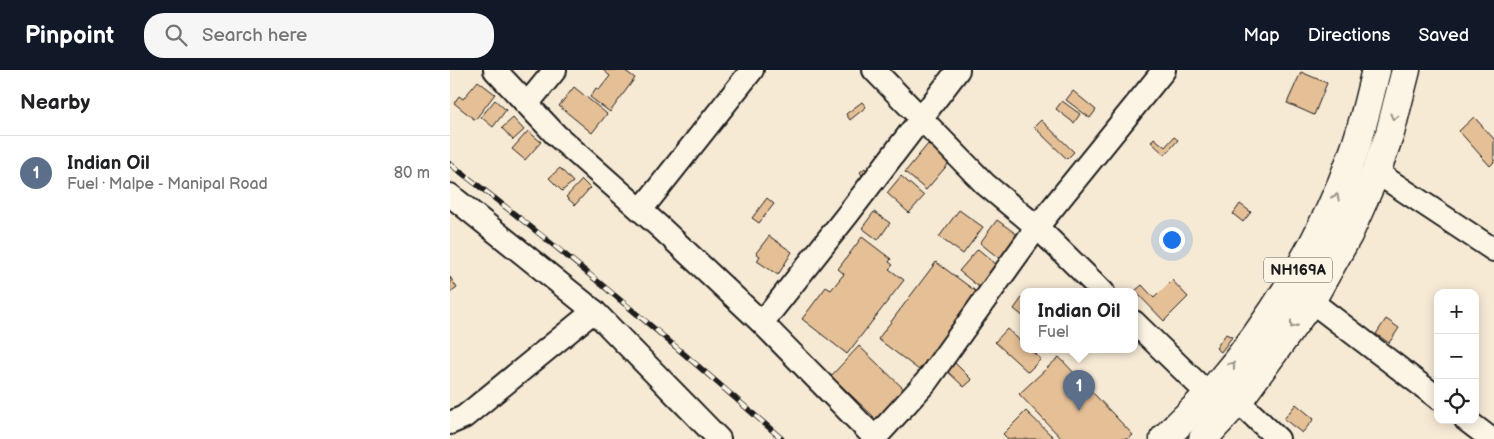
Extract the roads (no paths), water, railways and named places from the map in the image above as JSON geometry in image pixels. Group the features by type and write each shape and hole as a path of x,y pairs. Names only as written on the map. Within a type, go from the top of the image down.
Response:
{"highway":[{"name":"NH169A","path":"1164,439 1208,394 1262,326 1291,283 1336,198 1354,153 1376,70"},
{"name":"NH169A","path":"1203,439 1238,401 1311,301 1348,235 1376,172 1390,133 1406,70"},
{"path":"1323,224 1348,235"}],"street":[{"path":"495,70 556,135 641,210 762,323 876,438 926,382 1037,228 1164,70"},
{"path":"527,104 555,70"},
{"path":"641,210 752,70"},
{"path":"874,70 985,184 1037,228 1099,288"},
{"path":"762,323 958,70"},
{"path":"1376,172 1494,250"},
{"path":"450,195 594,311 719,439"},
{"path":"1311,301 1434,395"},
{"path":"450,423 464,417 594,311"},
{"path":"1138,326 1208,394"},
{"path":"1238,401 1278,439"},
{"path":"1471,424 1491,439"}],"railway":[{"path":"450,164 619,298 782,439"}],"place":[{"name":"Indian Oil","path":"1079,411"}]}
